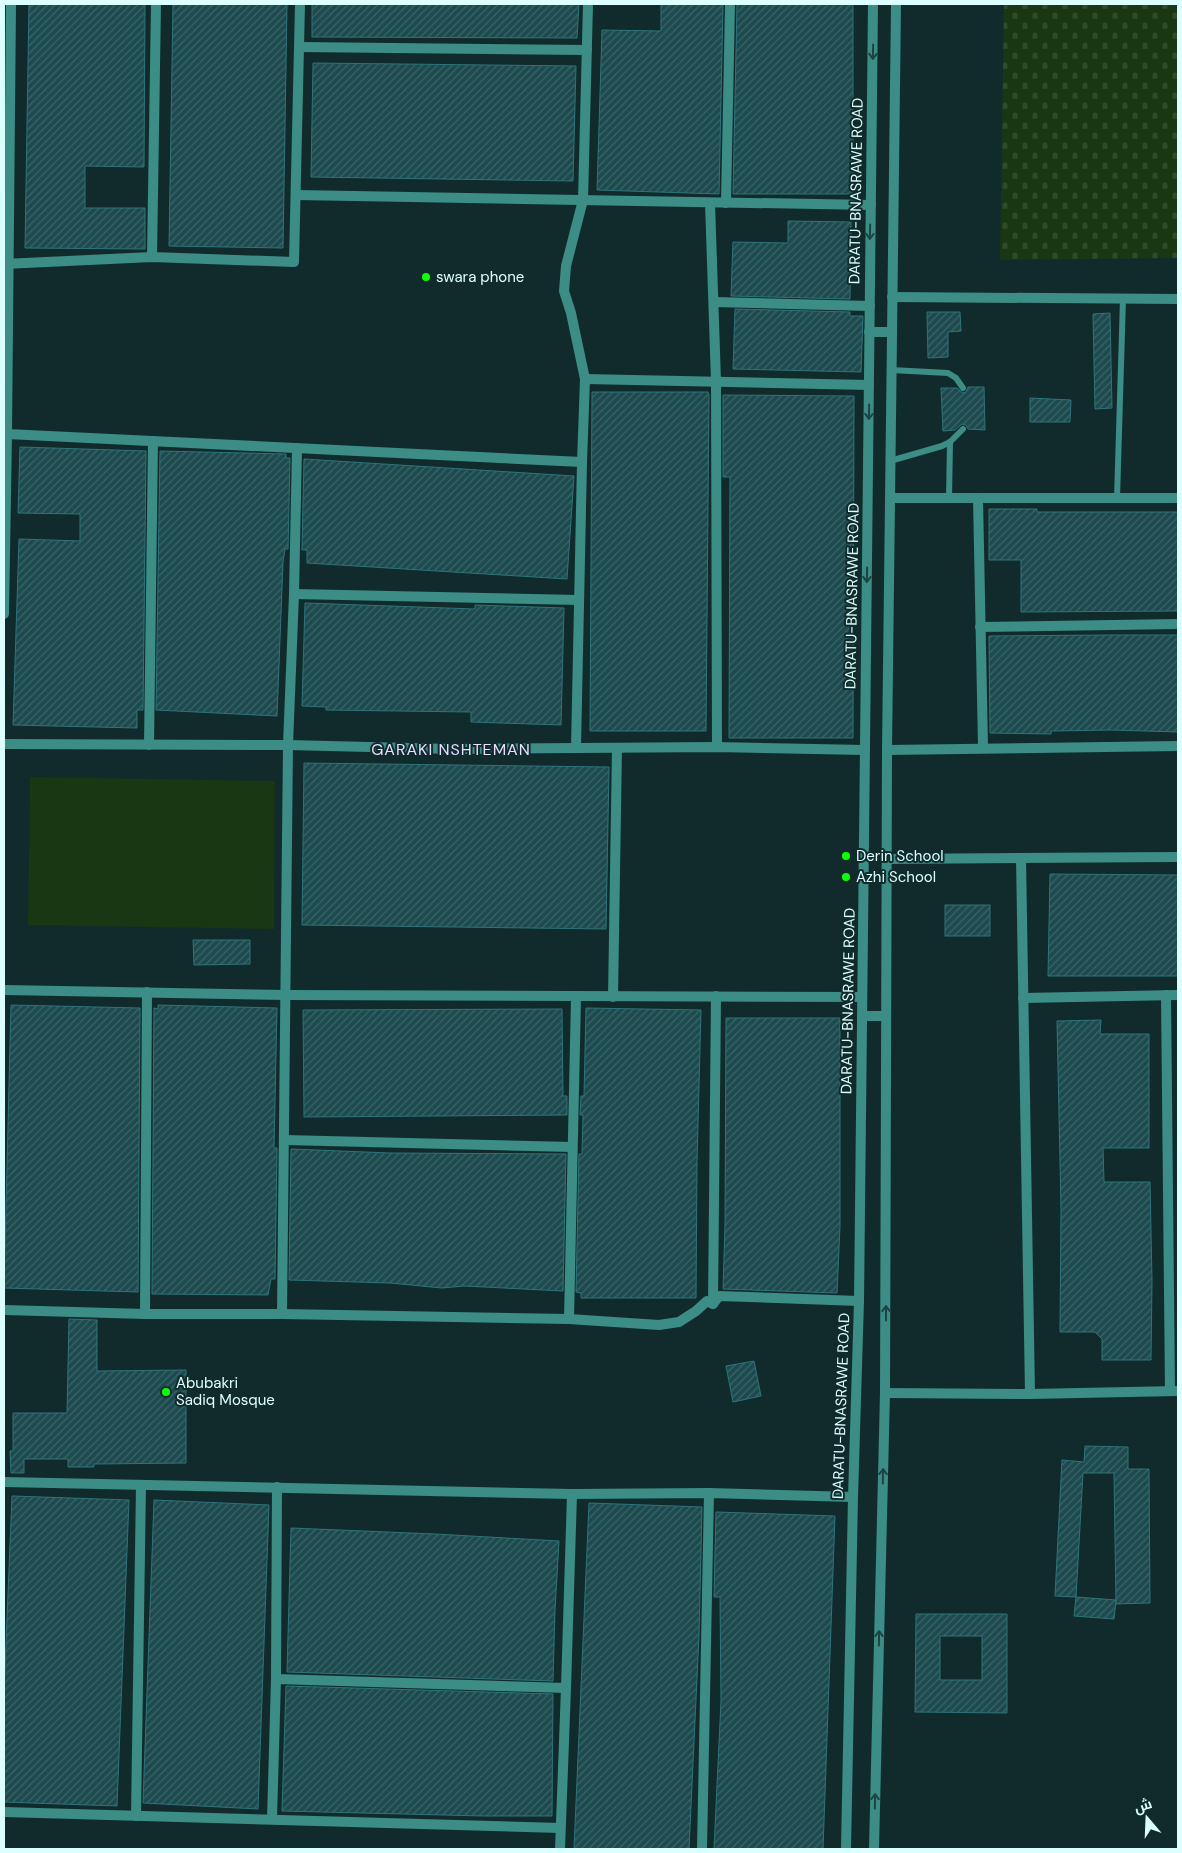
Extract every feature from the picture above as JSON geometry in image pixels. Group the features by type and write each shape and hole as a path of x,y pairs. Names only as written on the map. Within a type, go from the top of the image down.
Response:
{"street":[{"path":"4,614 7,434 8,24 11,4"},
{"path":"152,257 156,4"},
{"path":"6,264 152,257 294,262 300,4"},
{"path":"576,748 582,462 586,378 564,291 566,266 583,200 588,4"},
{"path":"726,203 730,4"},
{"name":"DARATU-BNASRAWE ROAD","path":"846,1849 859,1301 873,4"},
{"path":"874,1849 886,1393 886,859 896,4"},
{"path":"299,47 587,50"},
{"path":"296,195 871,205"},
{"path":"710,203 716,381 717,747"},
{"path":"892,298 1178,299"},
{"path":"714,302 870,306"},
{"path":"870,332 892,332"},
{"path":"586,378 869,385"},
{"path":"7,434 582,462"},
{"path":"149,745 153,441"},
{"path":"282,1314 288,745 297,448"},
{"path":"890,498 1178,498"},
{"path":"978,498 983,747"},
{"path":"294,594 579,600"},
{"path":"980,627 1178,624"},
{"path":"4,744 288,745 451,749 717,747 865,750"},
{"path":"887,750 983,747 1178,746"},
{"path":"613,997 617,748"},
{"path":"886,859 1178,857"},
{"path":"1021,858 1030,1394"},
{"path":"4,990 576,998 716,996 862,997"},
{"path":"144,1314 147,992"},
{"path":"886,1393 1030,1394 1174,1391 1173,1128 1166,995"},
{"path":"1024,998 1178,995"},
{"path":"713,1304 716,996"},
{"path":"569,1319 576,998"},
{"path":"862,1016 886,1016"},
{"path":"285,1140 572,1147"},
{"path":"713,1304 719,1296 859,1301"},
{"path":"4,1310 144,1314 282,1314 569,1319 659,1325 669,1324 688,1317 706,1301 713,1304"},
{"path":"4,1482 572,1494 709,1493 853,1498"},
{"path":"136,1816 141,1485"},
{"path":"272,1820 276,1679 277,1487"},
{"path":"702,1849 709,1493"},
{"path":"560,1849 572,1494"},
{"path":"276,1679 566,1688"},
{"path":"4,1812 560,1828"}],"lane":[{"path":"1117,498 1123,299"},
{"path":"891,370 948,373 956,378 963,388"},
{"path":"890,461 950,442 963,429"},
{"path":"949,498 950,442"}],"green space":[{"path":"1004,4 1178,5 1178,258 1000,260"},
{"path":"30,777 275,781 274,929 28,925"}],"building":[{"path":"29,4 145,4 144,167 85,166 85,208 145,208 145,249 25,248"},
{"path":"173,4 287,4 283,248 169,246"},
{"path":"312,4 579,4 577,38 312,37"},
{"path":"661,4 723,4 719,194 597,190 602,30 661,31"},
{"path":"737,4 853,4 853,194 733,194"},
{"path":"313,63 576,66 573,181 311,177"},
{"path":"788,221 851,222 850,299 731,296 733,242 788,243"},
{"path":"735,309 850,312 850,316 863,316 861,372 733,369"},
{"path":"927,312 960,312 961,331 948,332 948,357 928,358"},
{"path":"1110,313 1112,408 1095,409 1093,314"},
{"path":"968,387 984,387 985,430 968,429 966,425 962,424 955,430 943,431 941,388 957,388 963,393 966,392"},
{"path":"592,392 708,392 706,731 590,731"},
{"path":"723,395 854,396 853,738 729,738 730,477 723,477"},
{"path":"1030,398 1071,400 1070,422 1030,422"},
{"path":"20,447 146,451 143,710 137,710 137,728 13,725 19,539 80,541 80,514 18,513"},
{"path":"160,451 286,454 286,458 290,458 288,549 285,549 283,562 277,716 156,710"},
{"path":"304,459 574,476 567,579 307,563 307,550 302,550"},
{"path":"989,509 1037,509 1037,512 1178,512 1178,611 1021,612 1021,560 989,560"},
{"path":"305,603 475,609 475,605 564,608 561,725 471,722 471,712 326,710 326,707 302,706"},
{"path":"1178,635 1178,732 1112,730 1051,731 1051,734 990,733 989,636"},
{"path":"304,763 609,767 606,929 302,925"},
{"path":"1050,874 1178,875 1178,976 1048,976"},
{"path":"945,905 990,905 990,936 945,936"},
{"path":"193,940 250,940 250,964 194,965"},
{"path":"11,1005 140,1008 138,1292 4,1288"},
{"path":"158,1005 277,1008 274,1148 277,1148 275,1279 271,1279 268,1295 152,1294 154,1008 158,1009"},
{"path":"586,1008 701,1010 696,1298 581,1298 581,1293 576,1292 579,1154 582,1154 583,1115 580,1115 581,1096 584,1096"},
{"path":"562,1009 563,1096 567,1096 567,1115 304,1117 303,1010"},
{"path":"726,1018 840,1018 840,1226 837,1293 723,1289"},
{"path":"1101,1020 1100,1034 1149,1034 1149,1148 1103,1148 1104,1182 1150,1182 1151,1360 1102,1360 1102,1339 1095,1332 1060,1332 1061,1209 1057,1021"},
{"path":"291,1149 390,1153 566,1154 563,1291 464,1286 442,1288 390,1283 289,1280"},
{"path":"69,1319 97,1320 97,1371 186,1370 186,1463 94,1464 94,1467 68,1467 68,1459 24,1459 24,1473 11,1473 10,1451 13,1451 13,1413 67,1413"},
{"path":"754,1361 761,1396 733,1402 726,1366"},
{"path":"1085,1446 1128,1447 1128,1469 1149,1469 1150,1603 1116,1604 1114,1473 1083,1473 1076,1597 1055,1596 1062,1460 1084,1462"},
{"path":"12,1496 129,1500 117,1806 4,1802 4,1692"},
{"path":"154,1500 269,1505 258,1809 143,1803"},
{"path":"589,1503 702,1507 699,1635 689,1849 574,1849"},
{"path":"716,1512 835,1516 823,1849 714,1849 721,1701 720,1597 714,1597"},
{"path":"291,1528 559,1541 553,1681 287,1672"},
{"path":"1076,1597 1116,1600 1114,1619 1074,1616"},
{"path":"916,1614 1007,1614 1007,1713 915,1712","holes":["940,1636 982,1636 982,1680 940,1680"]},
{"path":"286,1686 553,1694 552,1816 282,1811"}],"place":[{"name":"swara phone","path":"426,277"},
{"name":"Derin School","path":"846,856"},
{"name":"Azhi School","path":"846,877"},
{"name":"Abubakri Sadiq Mosque","path":"166,1392"}],"district":[{"name":"GARAKI NSHTEMAN","path":"451,749"}]}
